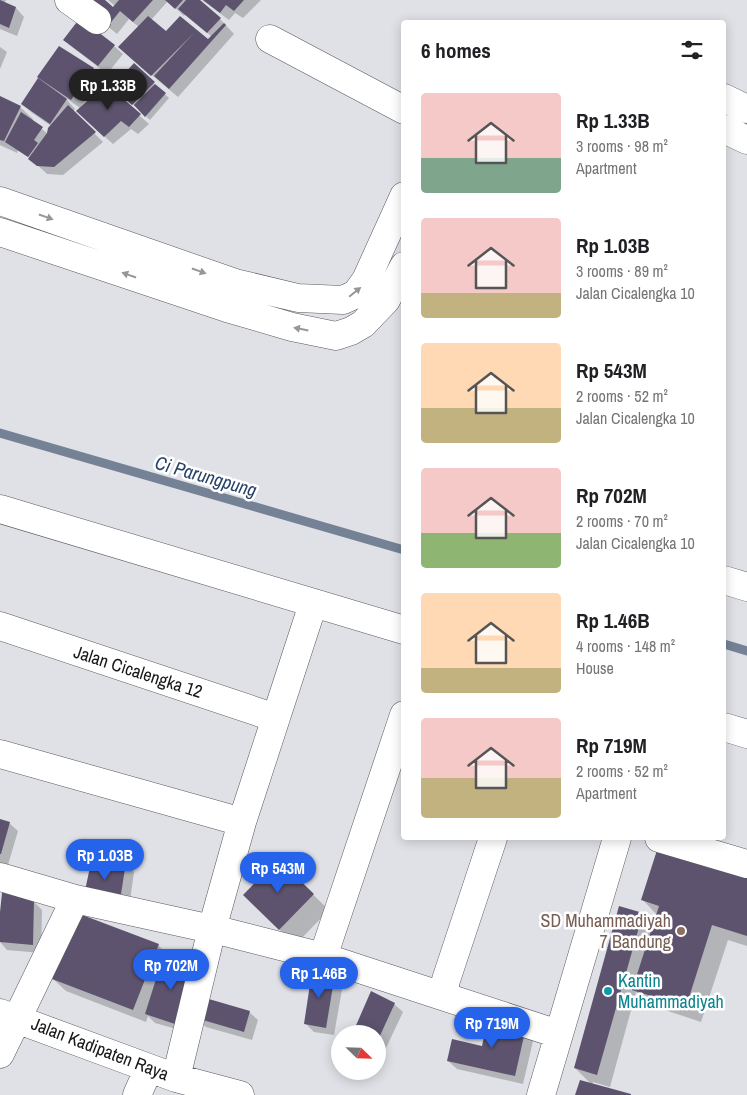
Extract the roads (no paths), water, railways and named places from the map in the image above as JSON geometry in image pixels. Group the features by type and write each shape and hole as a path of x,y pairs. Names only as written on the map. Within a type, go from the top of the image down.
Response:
{"street":[{"path":"69,0 97,20"},
{"path":"270,40 401,108"},
{"path":"726,99 747,109"},
{"path":"726,130 747,140"},
{"path":"0,201 231,296 292,327 336,336 351,331 363,324 386,300 401,272"},
{"path":"0,232 231,296 343,300 356,294 366,280 401,203"},
{"path":"0,509 401,629"},
{"path":"726,581 747,587"},
{"path":"176,1078 212,929 242,822 313,604"},
{"name":"Jalan Cicalengka 12","path":"0,626 276,718"},
{"path":"323,957 401,724"},
{"path":"726,728 747,734"},
{"path":"0,754 242,822"},
{"path":"444,996 446,980 491,840"},
{"path":"541,1095 616,840"},
{"path":"666,840 747,864"},
{"path":"0,877 75,899 212,929 323,957 558,1034"},
{"path":"0,1054 9,1016 75,899"},
{"name":"Jalan Kadipaten Raya","path":"9,1016 176,1078 240,1095"},
{"path":"137,1095 149,1068"}],"waterway":[{"name":"Ci Parungpung","path":"0,433 401,549"},
{"name":"Ci Parungpung","path":"726,645 747,651"}],"place":[{"name":"SD Muhammadiyah 7 Bandung","path":"681,931"},
{"name":"Kantin Muhammadiyah","path":"608,991"}]}
